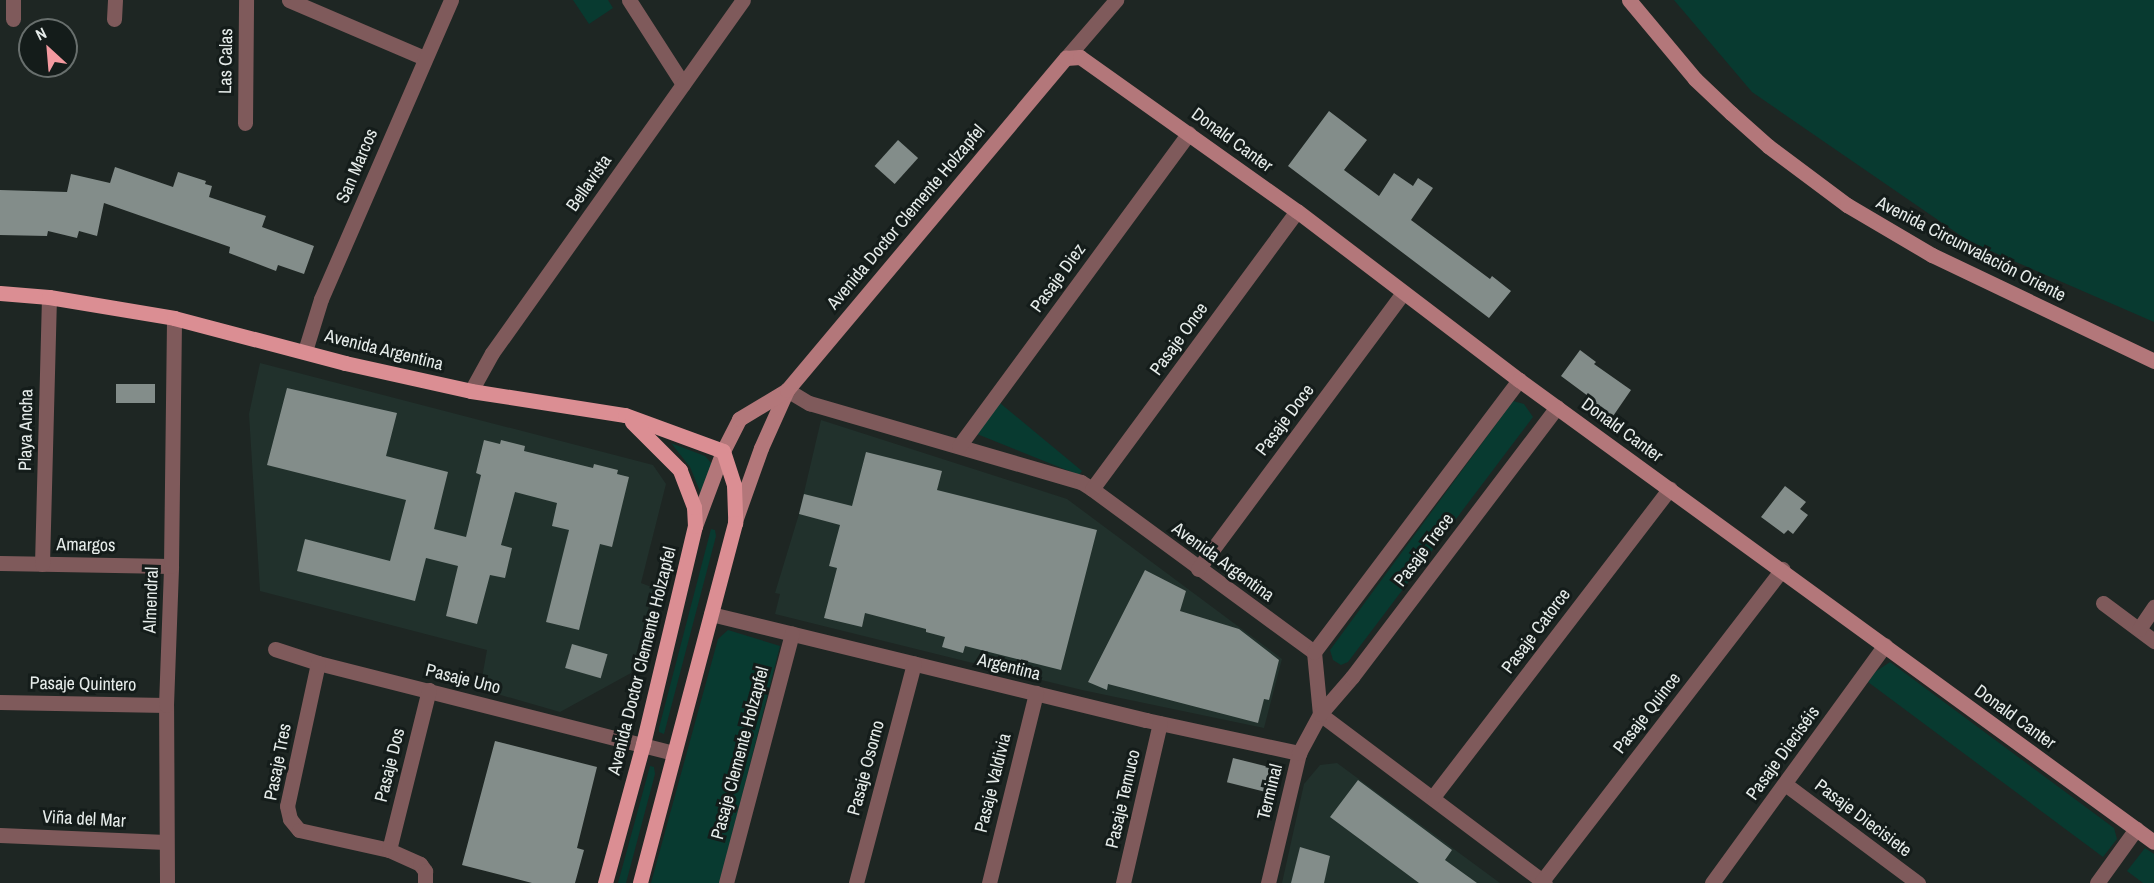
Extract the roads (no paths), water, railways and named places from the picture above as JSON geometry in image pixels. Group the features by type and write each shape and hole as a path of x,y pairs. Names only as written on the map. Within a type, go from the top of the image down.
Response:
{"main road":[{"name":"Avenida Argentina","path":"0,294 49,297 174,318 345,363 471,391 625,415"},
{"path":"625,415 723,451 734,485 735,523 640,883"},
{"path":"625,415 680,470 694,507 695,526"},
{"name":"Avenida Doctor Clemente Holzapfel","path":"605,883 643,744 695,526"}],"street":[{"path":"13,19 14,0"},
{"path":"114,19 115,0"},
{"name":"Las Calas","path":"245,123 246,0"},
{"path":"289,0 424,58"},
{"name":"San Marcos","path":"305,351 321,299 451,0"},
{"path":"629,0 683,84"},
{"name":"Bellavista","path":"471,391 492,353 742,0"},
{"name":"Avenida Doctor Clemente Holzapfel","path":"695,526 723,451 739,419 787,390 1116,0"},
{"name":"Avenida Circunvalación Oriente","path":"1629,0 1676,57 1731,113 1768,146 1847,205 1932,255 2154,361"},
{"name":"Donald Canter","path":"1066,58 1080,57 1189,133 1297,211 1519,380 1782,569 2154,842"},
{"name":"Pasaje Diez","path":"959,446 1189,133"},
{"name":"Pasaje Once","path":"1092,489 1297,211"},
{"name":"Pasaje Doce","path":"1198,569 1403,293"},
{"name":"Playa Ancha","path":"42,564 49,297"},
{"name":"Almendral","path":"167,883 166,705 171,566 174,318"},
{"name":"Pasaje Trece","path":"1314,652 1519,380"},
{"path":"735,523 761,448 787,390"},
{"name":"Avenida Argentina","path":"787,390 808,403 1081,482 1314,652"},
{"name":"Pasaje Trece","path":"1320,714 1352,677 1557,407"},
{"name":"Pasaje Catorce","path":"1433,797 1670,488"},
{"name":"Amargos","path":"0,563 171,566"},
{"name":"Pasaje Quince","path":"1543,882 1782,569"},
{"path":"2103,603 2154,641"},
{"path":"2139,629 2154,607"},
{"name":"Argentina","path":"711,614 1160,723 1299,753"},
{"name":"Pasaje Clemente Holzapfel","path":"726,883 792,634"},
{"name":"Pasaje Dieciséis","path":"1712,883 1886,645"},
{"name":"Pasaje Uno","path":"275,649 318,663 643,744"},
{"path":"1314,652 1320,714 1543,882"},
{"name":"Pasaje Tres","path":"318,663 287,806 290,819 299,830 389,850 420,864 426,881"},
{"name":"Pasaje Osorno","path":"856,883 914,664"},
{"name":"Pasaje Dos","path":"389,850 429,690"},
{"name":"Pasaje Valdivia","path":"989,883 1036,693"},
{"name":"Pasaje Quintero","path":"0,702 166,705"},
{"name":"Terminal","path":"1268,883 1299,753 1320,714"},
{"name":"Pasaje Temuco","path":"1123,883 1160,723"},
{"path":"643,744 674,753"},
{"name":"Pasaje Diecisiete","path":"1785,784 1918,883"},
{"path":"2097,883 2136,829"},
{"name":"Viña del Mar","path":"0,835 166,842"}]}
